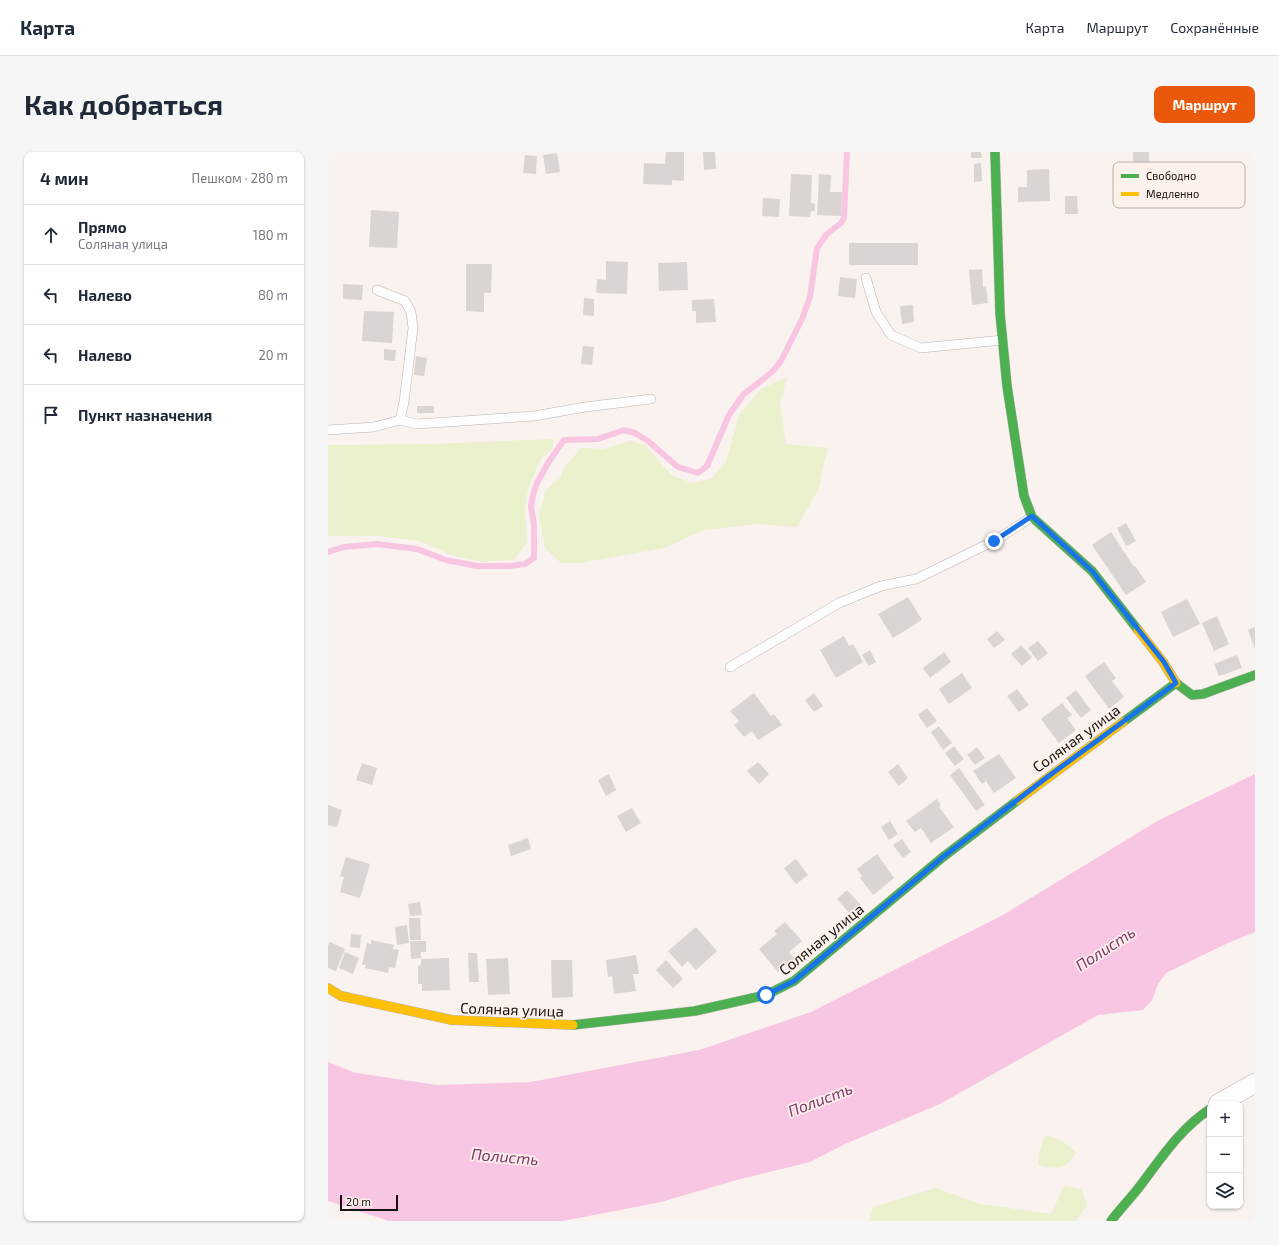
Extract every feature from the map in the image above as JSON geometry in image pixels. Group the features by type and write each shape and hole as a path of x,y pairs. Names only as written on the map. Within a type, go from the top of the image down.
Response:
{"street":[{"path":"995,152 1000,313 1024,496 1032,516 1092,571 1164,662 1176,683 1192,695 1203,694 1255,675"},
{"name":"Соляная улица","path":"328,988 342,996 452,1020 578,1025 695,1011 766,995 794,981 943,857 1046,778 1176,683"},
{"path":"1223,1101 1255,1083"},
{"path":"1111,1221 1144,1181 1161,1154 1179,1134 1207,1111"}],"lane":[{"path":"866,278 876,312 891,334 921,348 1003,340"},
{"path":"377,290 405,301 411,312 413,328 404,402 400,420"},
{"path":"328,430 374,427 400,420 417,424 534,416 585,407 651,399"},
{"path":"730,667 839,603 881,586 916,579 994,541 1032,516"}],"green space":[{"path":"787,377 780,403 786,444 827,448 819,488 797,527 757,524 704,530 664,548 580,563 561,563 545,548 539,515 546,490 561,477 563,469 581,448 603,449 630,441 645,445 671,475 692,483 711,479 726,462 739,415 761,389"},
{"path":"554,439 552,449 541,459 528,489 525,507 527,542 515,559 482,562 454,556 419,541 378,536 328,536 328,445 430,444"},
{"path":"1045,1135 1061,1140 1076,1152 1073,1158 1065,1166 1056,1168 1038,1165 1039,1153"},
{"path":"1064,1186 1082,1189 1087,1206 1075,1221 869,1221 873,1207 936,1188 980,1204 1051,1214"}],"water":[{"name":"Полисть","path":"1255,774 1255,932 1228,943 1166,973 1158,984 1152,1000 1143,1010 1098,1015 940,1104 845,1144 810,1162 733,1181 661,1202 563,1221 389,1221 328,1201 328,1062 356,1073 437,1085 531,1082 699,1050 811,1012 1003,915 1159,820"}],"building":[{"path":"666,152 684,152 684,181 672,180 672,185 643,184 644,163 665,164"},
{"path":"703,152 715,152 716,169 704,170"},
{"path":"971,152 981,152 982,158 971,158"},
{"path":"1133,152 1149,152 1149,162 1133,162"},
{"path":"557,153 560,172 546,174 543,155"},
{"path":"525,155 537,156 536,174 523,173"},
{"path":"981,163 982,181 974,182 974,164"},
{"path":"1049,169 1050,201 1018,202 1018,187 1027,187 1027,170"},
{"path":"791,174 812,175 811,203 815,204 815,211 811,211 810,217 789,216"},
{"path":"819,174 831,175 830,192 842,192 841,216 817,215"},
{"path":"1065,196 1077,196 1078,214 1065,214"},
{"path":"763,198 780,199 779,217 762,216"},
{"path":"371,210 399,212 397,248 369,247"},
{"path":"849,243 918,243 918,265 849,265"},
{"path":"606,261 628,262 627,294 596,293 597,279 606,280"},
{"path":"687,262 688,290 659,291 658,263"},
{"path":"466,264 492,264 491,293 484,293 484,312 466,311"},
{"path":"982,269 983,287 986,286 988,303 972,305 969,270"},
{"path":"840,277 857,279 855,298 838,296"},
{"path":"343,284 363,285 362,300 343,299"},
{"path":"584,298 594,299 594,316 583,315"},
{"path":"714,299 716,322 696,323 696,311 692,311 692,300"},
{"path":"913,305 914,322 902,324 900,306"},
{"path":"364,311 394,312 392,343 362,341"},
{"path":"583,346 594,347 592,365 581,364"},
{"path":"384,349 396,350 395,361 384,360"},
{"path":"416,356 427,358 424,376 414,375"},
{"path":"417,406 434,406 434,413 417,413"},
{"path":"1126,523 1136,541 1126,546 1117,528"},
{"path":"1111,532 1134,567 1135,566 1146,582 1126,595 1092,545"},
{"path":"908,597 922,620 893,638 878,614"},
{"path":"1187,599 1200,624 1173,637 1161,612"},
{"path":"1217,616 1229,644 1214,651 1202,623"},
{"path":"1255,627 1255,649 1248,630"},
{"path":"997,631 1005,640 994,648 987,639"},
{"path":"844,636 849,646 853,644 863,662 836,678 820,650"},
{"path":"1038,641 1048,653 1038,661 1028,648"},
{"path":"1021,645 1032,657 1022,666 1011,654"},
{"path":"870,650 876,662 869,666 862,655"},
{"path":"944,652 951,662 930,678 923,668"},
{"path":"1237,655 1242,668 1219,676 1214,664"},
{"path":"1104,662 1116,678 1112,681 1124,697 1109,709 1085,676"},
{"path":"962,673 972,688 949,704 939,689"},
{"path":"1017,689 1029,705 1019,712 1007,696"},
{"path":"1076,690 1091,710 1081,718 1066,698"},
{"path":"754,693 771,716 774,714 782,725 758,740 752,731 744,737 734,725 739,721 730,711"},
{"path":"814,693 823,706 814,712 805,700"},
{"path":"1062,703 1072,715 1067,718 1076,730 1059,743 1041,719"},
{"path":"927,708 937,721 927,728 918,715"},
{"path":"939,726 952,743 943,750 931,732"},
{"path":"954,746 964,759 955,766 945,753"},
{"path":"977,747 985,758 975,765 967,755"},
{"path":"999,754 1016,778 994,793 986,781 982,784 973,771"},
{"path":"758,762 769,774 759,784 747,771"},
{"path":"362,763 377,768 372,785 356,780"},
{"path":"898,764 908,778 899,786 888,772"},
{"path":"959,768 985,805 976,811 950,775"},
{"path":"609,774 616,790 606,796 598,780"},
{"path":"937,799 941,805 939,807 954,827 931,843 921,828 915,832 906,821"},
{"path":"328,805 342,810 337,827 328,825"},
{"path":"632,808 641,823 626,832 617,816"},
{"path":"890,821 898,834 889,840 881,827"},
{"path":"528,838 531,849 511,856 508,845"},
{"path":"902,839 911,852 903,858 893,845"},
{"path":"877,854 894,878 873,895 860,878 862,876 857,869"},
{"path":"346,857 370,864 360,898 340,892 344,877 340,876"},
{"path":"796,859 808,875 796,884 784,868"},
{"path":"847,890 861,905 850,914 837,899"},
{"path":"420,902 422,915 410,916 408,904"},
{"path":"409,918 420,918 421,940 410,940"},
{"path":"785,922 802,941 789,952 795,959 778,972 759,949 777,934 774,931"},
{"path":"407,925 409,943 397,945 395,927"},
{"path":"696,927 717,951 696,970 688,961 682,967 668,951"},
{"path":"351,934 361,935 360,948 350,947"},
{"path":"371,940 394,945 393,949 399,950 395,968 389,967 388,973 365,968 366,965 362,965 367,943 371,944"},
{"path":"410,941 426,941 426,952 421,952 421,958 411,959"},
{"path":"330,942 345,949 336,971 328,968 328,945"},
{"path":"345,952 359,958 353,974 339,968"},
{"path":"468,953 477,953 479,982 469,982"},
{"path":"636,955 639,974 633,974 636,991 614,994 612,976 608,977 606,960"},
{"path":"449,958 450,990 422,991 422,984 418,984 418,966 421,965 421,959"},
{"path":"508,958 510,994 488,995 486,959"},
{"path":"551,960 572,960 573,997 552,998"},
{"path":"666,960 683,979 673,988 656,970"}],"waterway":[{"path":"328,552 344,547 377,544 417,549 446,560 477,566 510,566 525,564 534,558 534,525 531,506 533,495 537,483 548,463 564,440 598,439 624,430 635,433 648,441 678,467 698,473 707,466 729,415 743,395 772,372 781,361 802,319 810,297 817,248 827,234 841,223 844,218 847,152"}],"traffic: fast":[{"path":"995,152 1000,313 1007,386 1024,496 1032,517 1092,571 1138,630"},
{"path":"1123,722 1176,683 1192,695 1203,694 1255,675"},
{"path":"573,1025 695,1011 766,995 794,981 943,857 1018,800"},
{"path":"1111,1221 1180,1135 1207,1111"}],"traffic: slow":[{"path":"1138,630 1163,662 1176,683"},
{"path":"1018,800 1123,722"},
{"path":"328,988 341,996 452,1020 573,1025"}],"route":[{"path":"766,995 794,981 943,857 1046,778 1176,683 1164,662 1092,571 1032,516 994,541"}]}
